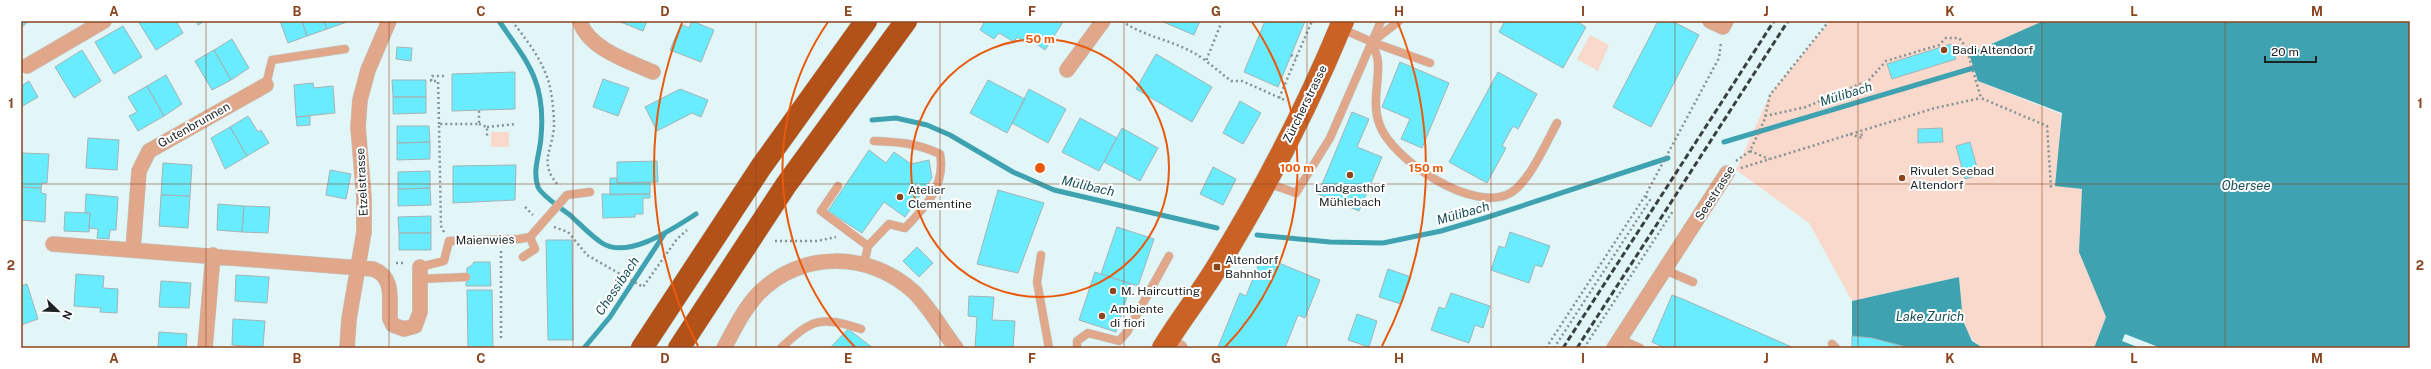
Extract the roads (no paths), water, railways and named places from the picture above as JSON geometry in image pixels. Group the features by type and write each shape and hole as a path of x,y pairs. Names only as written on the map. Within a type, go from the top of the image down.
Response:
{"highway":[{"path":"642,348 761,167 866,21"},
{"path":"679,348 786,185 906,21"}],"main road":[{"name":"Zürcherstrasse","path":"1170,346 1217,267 1292,132 1341,25"}],"street":[{"path":"27,66 104,21"},
{"name":"Etzelstrasse","path":"347,348 349,319 364,232 364,198 358,127 360,100 368,70 389,21"},
{"path":"580,21 582,30 610,53 653,72"},
{"path":"1067,70 1103,21"},
{"name":"Gutenbrunnen","path":"133,250 139,171 149,151 266,85"},
{"name":"Seestrasse","path":"1617,344 1727,173"},
{"path":"53,244 357,267 381,272 388,280 390,319 393,325 404,329 415,326 420,312 420,273"},
{"path":"205,348 213,255"},
{"path":"724,348 746,307 769,284 799,268 828,261 844,260 864,264 890,275 914,293 956,348"}],"lane":[{"path":"1265,182 1296,193 1330,138 1381,21"},
{"path":"1372,42 1398,21"},
{"path":"1341,25 1372,42 1430,63"},
{"path":"1372,42 1378,62 1375,99 1379,124 1395,148 1424,174 1444,186 1493,198 1511,192 1525,178 1557,124"},
{"path":"266,85 272,60 345,49"},
{"path":"864,264 868,246 889,224 905,228 929,204 942,164 940,154 916,144 909,142 874,141"},
{"path":"838,186 821,211 868,246"},
{"name":"Maienwies","path":"420,273 444,261 449,241 519,239 530,237 567,195 590,192"},
{"path":"523,257 535,248 530,237"},
{"path":"1041,255 1037,282 1049,348"},
{"path":"1078,348 1077,341 1088,333 1119,341 1127,332 1169,256"},
{"path":"1665,270 1693,282"},
{"path":"420,273 466,277"},
{"path":"781,348 796,334 820,320 835,321 861,329"},
{"path":"1617,344 1640,348"}],"water":[{"name":"Obersee","path":"2043,21 2410,21 2410,348 2094,348 2106,317 2079,252 2082,189 2055,186 2062,113 1978,81 1969,54"},
{"name":"Lake Zurich","path":"1959,277 1963,321 1972,341 1983,348 1852,348 1852,301"}],"waterway":[{"path":"499,21 526,62 538,87 542,118 536,181 543,194 570,215 598,240 613,247 625,248 650,240 676,227 696,214"},
{"name":"Mülibach","path":"1724,142 1980,66"},
{"name":"Mülibach","path":"872,120 896,118 927,125 950,135 1013,172 1054,190 1217,228"},
{"name":"Mülibach","path":"1257,235 1330,242 1383,243 1441,231 1485,218 1668,158"},
{"name":"Chessibach","path":"584,348 610,317 665,233"}],"railway":[{"path":"1563,348 1774,21"},
{"path":"1577,348 1788,21"}],"place":[{"name":"Badi Altendorf","path":"1944,50"},
{"name":"Landgasthof Mühlebach","path":"1350,175"},
{"name":"Rivulet Seebad Altendorf","path":"1902,178"},
{"name":"Atelier Clementine","path":"900,197"},
{"name":"Altendorf Bahnhof","path":"1217,267"},
{"name":"M. Haircutting","path":"1113,291"},
{"name":"Ambiente di fiori","path":"1102,316"}]}
